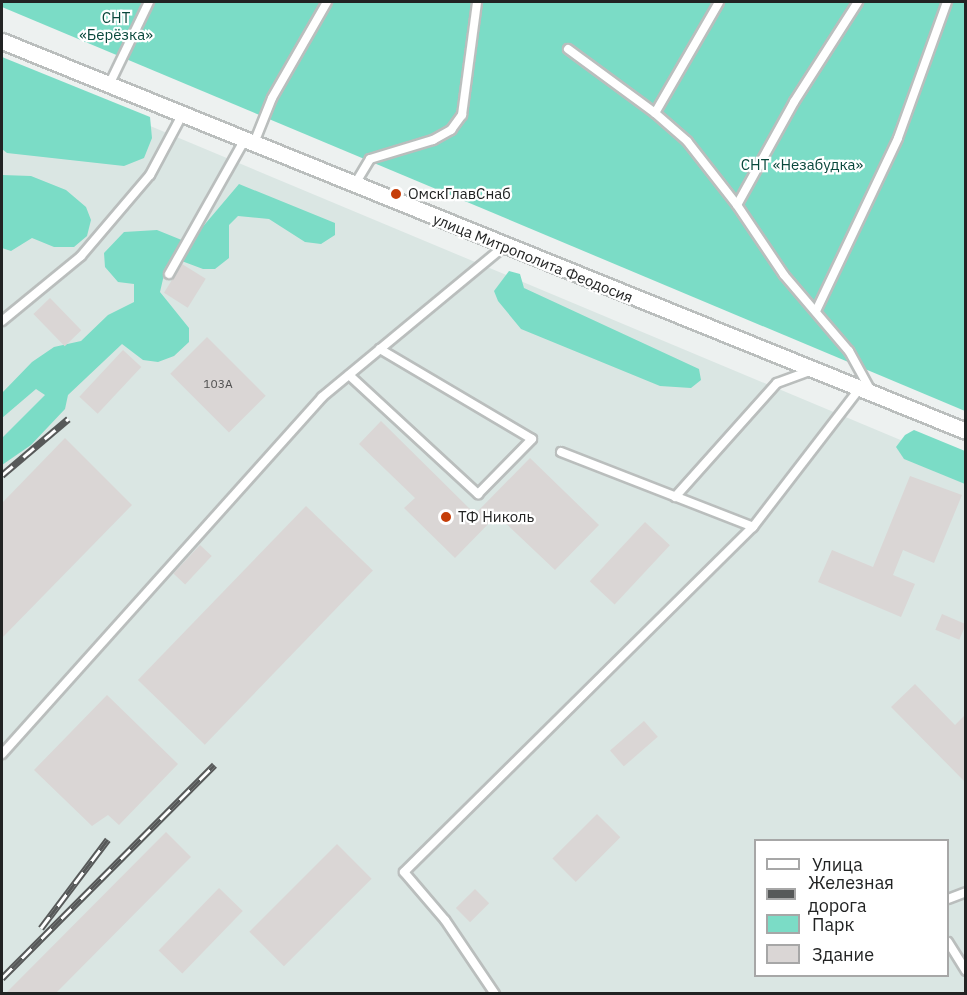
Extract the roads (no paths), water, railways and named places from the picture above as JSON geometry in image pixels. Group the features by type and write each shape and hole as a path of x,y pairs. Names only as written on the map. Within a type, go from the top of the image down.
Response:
{"street":[{"name":"улица Митрополита Феодосия","path":"2,41 503,247 966,431"}],"lane":[{"path":"109,85 148,2"},
{"path":"170,274 249,143 327,2"},
{"path":"354,186 370,159 433,140 451,130 462,115 477,2"},
{"path":"655,113 719,2"},
{"path":"737,205 794,102 858,2"},
{"path":"816,310 898,138 947,2"},
{"path":"495,993 445,920 404,872 753,527 866,391 849,351 784,275 737,205 687,141 655,113 568,49"},
{"path":"2,321 61,274 96,239 150,175 182,115"},
{"path":"2,754 322,397 503,247"},
{"path":"349,375 478,494 532,439 380,349"},
{"path":"675,497 777,383 813,370"},
{"path":"561,452 753,527"},
{"path":"949,899 966,892"},
{"path":"949,944 966,971"}],"railway":[{"path":"2,475 68,419"},
{"path":"2,978 214,765"},
{"path":"41,928 108,839"}],"place":[{"name":"ОмскГлавСнаб","path":"396,194"},
{"name":"ТФ Николь","path":"446,517"}],"park label":[{"name":"СНТ «Берёзка»","path":"116,26"},
{"name":"СНТ «Незабудка»","path":"802,165"}]}
